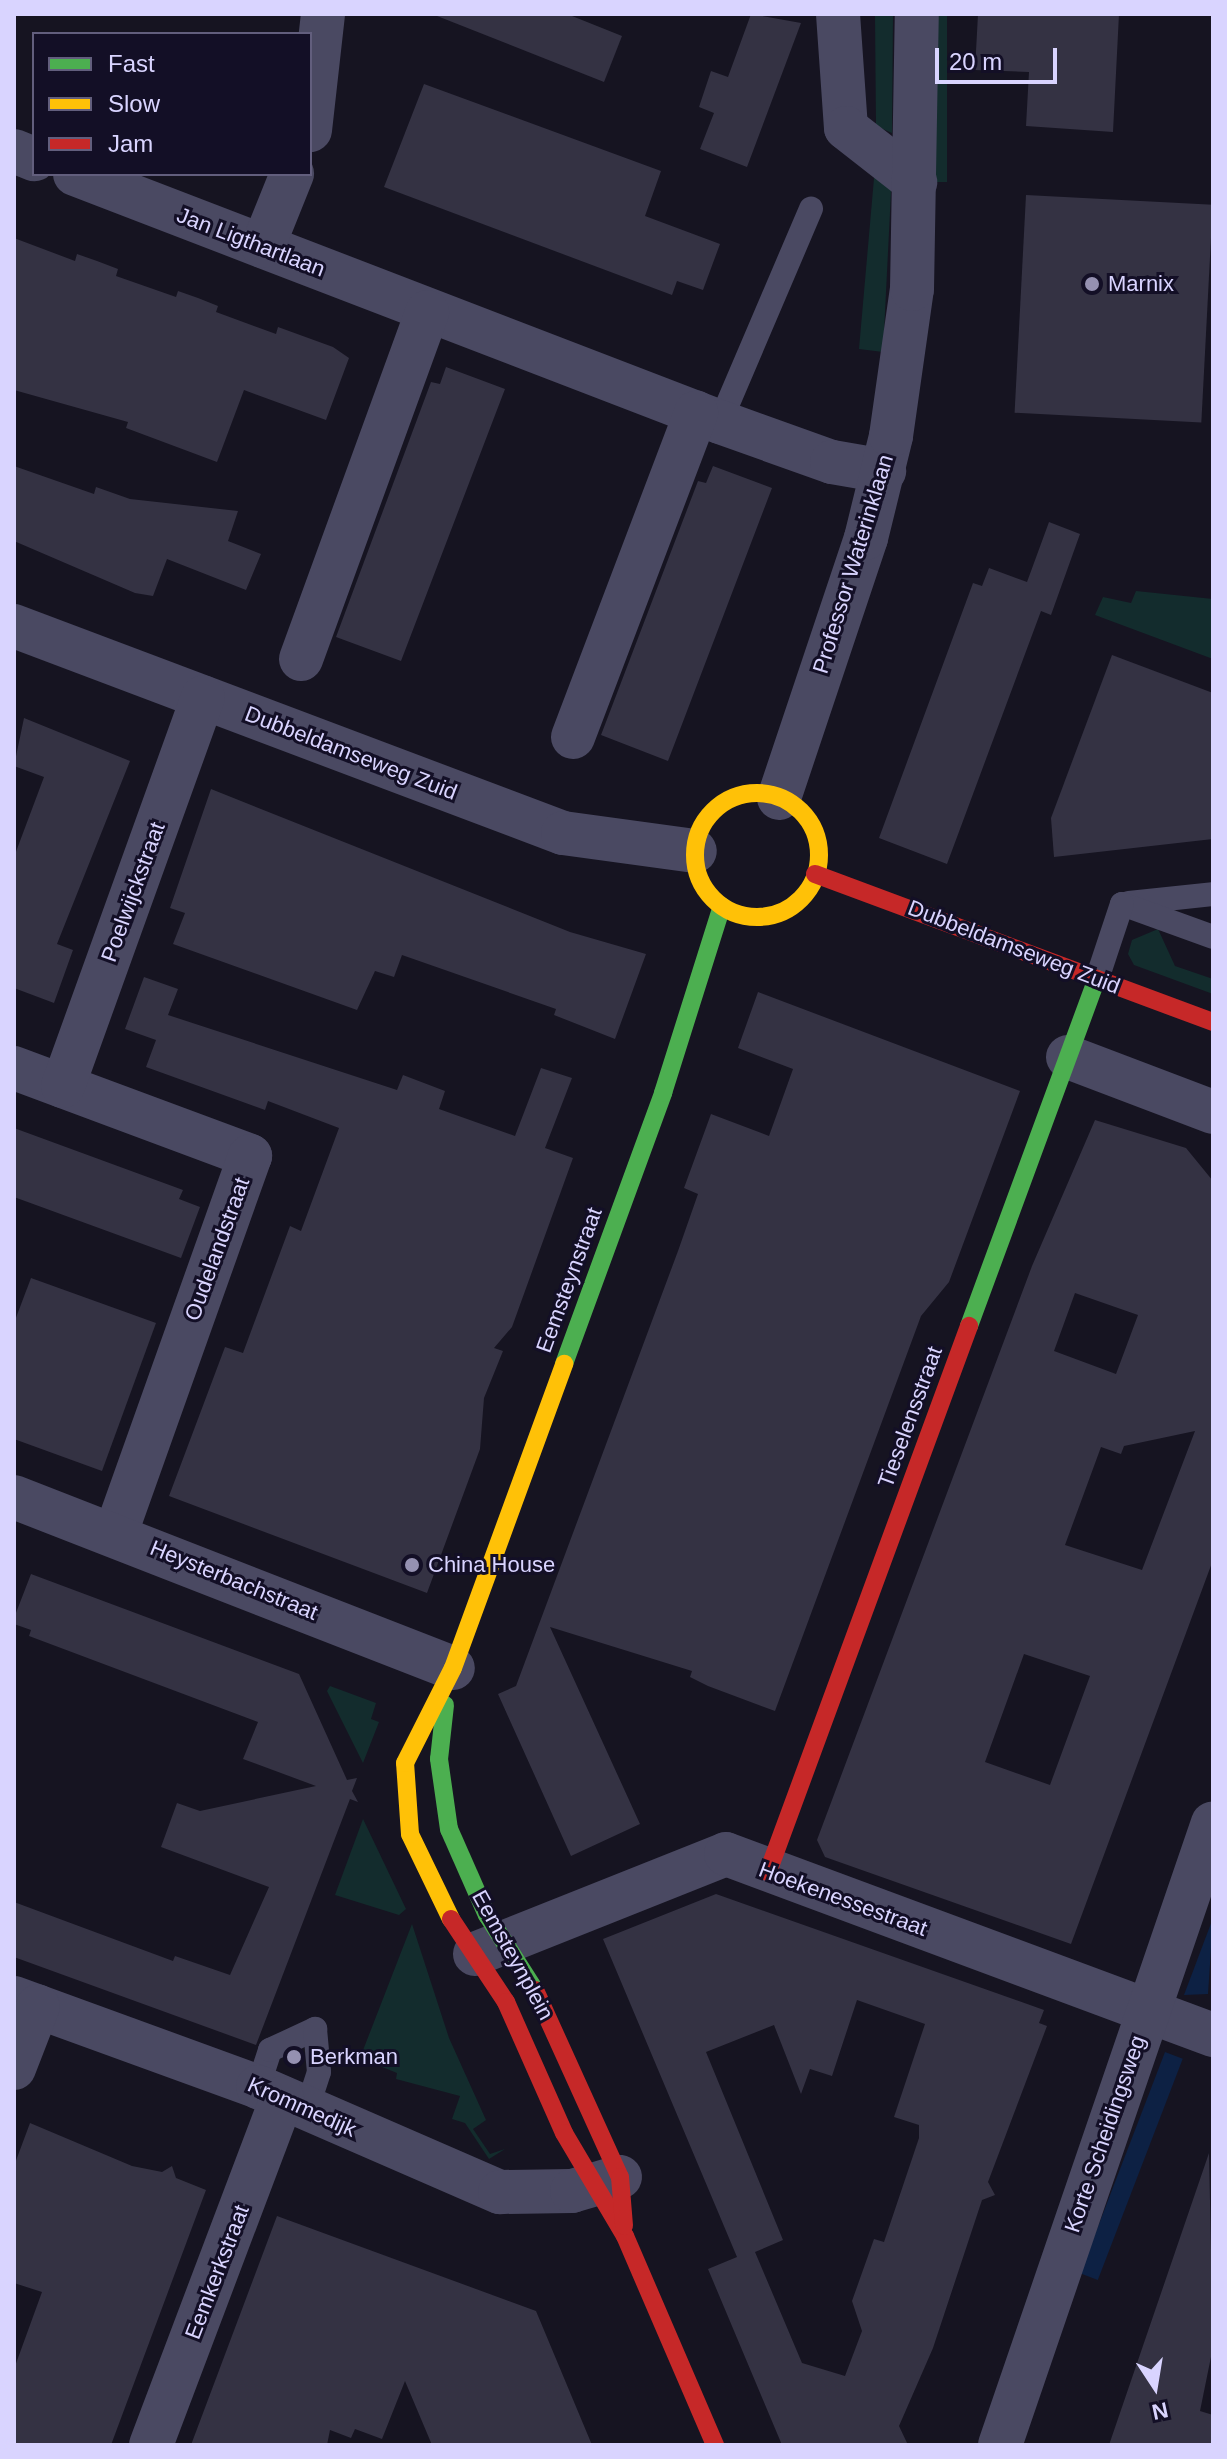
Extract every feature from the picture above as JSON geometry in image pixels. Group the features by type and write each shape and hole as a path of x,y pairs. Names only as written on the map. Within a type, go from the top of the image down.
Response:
{"street":[{"path":"312,112 323,14"},
{"path":"838,14 846,128 915,182"},
{"name":"Professor Waterinklaan","path":"779,798 884,471 912,289 917,14"},
{"name":"Jan Ligthartlaan","path":"80,176 427,312 708,417 832,462 884,471"},
{"path":"263,246 291,176"},
{"path":"301,659 427,312"},
{"path":"573,737 708,417"},
{"name":"Dubbeldamseweg Zuid","path":"14,626 563,833 695,851"},
{"name":"Poelwijckstraat","path":"63,1086 203,697"},
{"path":"751,793 779,798 812,827 819,849 815,874 802,897 778,913 750,916 722,906 701,882 695,851 704,824 724,803 751,793"},
{"name":"Dubbeldamseweg Zuid","path":"815,874 1213,1022"},
{"name":"Eemsteynstraat","path":"453,1668 658,1108 722,906"},
{"name":"Tieselensstraat","path":"768,1872 1097,979"},
{"path":"1068,1057 1213,1112"},
{"name":"Oudelandstraat","path":"14,1068 250,1156 116,1533"},
{"name":"Heysterbachstraat","path":"14,1497 116,1533 453,1668"},
{"name":"Eemsteynplein","path":"453,1668 442,1720 442,1799 506,2002 606,2182"},
{"name":"Eemsteynplein","path":"453,1668 405,1763 404,1807 436,1897 545,2006 625,2236"},
{"name":"Korte Scheidingsweg","path":"1000,2445 1213,1823"},
{"name":"Hoekenessestraat","path":"489,1948 726,1854 1213,2035"},
{"path":"14,2068 26,2002"},
{"name":"Krommedijk","path":"26,2002 283,2098 500,2192 606,2182"},
{"name":"Eemkerkstraat","path":"151,2445 283,2098"},
{"path":"606,2182 625,2236 715,2445"}],"lane":[{"path":"708,417 806,219"},
{"path":"1122,904 1213,894"},
{"path":"1097,979 1122,904"},
{"path":"1122,904 1213,937"}],"green space":[{"path":"875,14 893,14 892,133 876,126"},
{"path":"936,14 947,14 947,182 936,182"},
{"path":"875,167 892,172 883,352 859,349"},
{"path":"1136,591 1213,599 1213,659 1095,615 1103,597 1131,603"},
{"path":"1158,929 1175,966 1213,979 1213,994 1134,965 1128,954 1132,940"},
{"path":"330,1686 376,1703 371,1719 379,1722 363,1763 327,1691"},
{"path":"363,1819 406,1909 399,1915 335,1895"},
{"path":"412,1924 449,2038 486,2120 473,2129 490,2154 505,2149 489,2159 465,2123 452,2119 460,2096 396,2079 397,2073 360,2058"}],"water":[{"path":"1213,1918 1208,1994 1184,1995"},
{"path":"1165,2052 1183,2059 1098,2280 1080,2273"}],"building":[{"path":"432,14 567,14 622,36 604,82"},
{"path":"751,14 801,23 747,167 700,149 714,113 699,107 711,71 728,77"},
{"path":"978,14 1119,14 1113,132 1026,126 1029,72 975,70"},
{"path":"424,84 661,171 645,216 720,244 703,290 677,281 672,295 384,187"},
{"path":"1026,195 1213,205 1201,422 1015,413"},
{"path":"14,238 75,261 77,254 97,261 118,269 116,276 176,297 178,291 198,298 218,306 216,312 276,334 278,327 333,347 349,358 326,420 244,390 217,462 126,428 128,422 14,390"},
{"path":"446,367 505,389 401,661 336,637 431,382 440,384"},
{"path":"14,466 94,494 96,487 130,499 238,511 228,541 261,554 246,590 167,559 153,596 135,593 14,541"},
{"path":"713,466 772,488 668,761 601,735 698,481 706,483"},
{"path":"1049,522 1080,534 1051,615 1041,611 947,864 879,838 973,583 982,586 989,568 1027,582"},
{"path":"1112,655 1213,693 1213,839 1054,857 1051,818"},
{"path":"24,718 130,761 57,944 73,950 54,1003 14,988 14,857 44,777 14,766"},
{"path":"211,789 570,932 646,954 615,1039 554,1015 556,1009 402,955 394,977 375,971 357,1010 173,944 185,913 170,908"},
{"path":"144,977 178,989 168,1015 397,1090 403,1075 445,1091 439,1109 515,1136 541,1068 572,1078 545,1148 573,1158 512,1327 494,1348 503,1351 484,1398 480,1449 427,1593 169,1496 225,1347 243,1353 290,1226 301,1231 339,1128 268,1101 265,1110 146,1067 156,1040 125,1029"},
{"path":"758,992 1020,1091 949,1282 921,1316 775,1711 708,1686 690,1677 692,1671 550,1627 640,1824 571,1856 498,1694 516,1686 678,1251 698,1194 684,1188 711,1114 769,1136 793,1069 738,1048"},
{"path":"1095,1120 1186,1148 1213,1181 1213,1560 1071,1944 825,1857 817,1840 1032,1266","holes":["1075,1293 1138,1315 1116,1374 1054,1351","1195,1431 1142,1570 1065,1545 1101,1447 1121,1454 1124,1446","1024,1654 1090,1676 1050,1785 985,1762"]},
{"path":"14,1128 183,1190 179,1199 200,1207 181,1258 14,1197"},
{"path":"31,1278 156,1323 102,1471 14,1439 14,1323"},
{"path":"31,1574 299,1674 347,1780 357,1778 352,1791 358,1802 350,1799 256,2045 14,1957 14,1902 173,1961 175,1956 230,1975 269,1887 161,1847 177,1803 200,1811 316,1786 243,1759 258,1722 29,1636 31,1630 14,1624 14,1618"},
{"path":"716,1894 1044,2010 1039,2023 1047,2026 988,2182 995,2195 982,2200 933,2348 899,2426 908,2445 782,2445 708,2269 737,2257 603,1939","holes":["857,2000 925,2024 894,2117 919,2125 919,2138 884,2242 874,2239 852,2301 862,2331 845,2376 802,2363 755,2252 783,2240 706,2052 774,2025 801,2094 810,2069 832,2076"]},
{"path":"30,2123 132,2166 162,2172 172,2166 176,2178 206,2190 111,2445 14,2445 14,2369 42,2292 14,2283 14,2166"},
{"path":"1209,2153 1213,2347 1200,2411 1213,2415 1213,2445 1109,2445"},
{"path":"277,2216 536,2311 592,2445 432,2445 405,2381 382,2439 355,2429 351,2438 330,2430 327,2445 191,2445"}],"traffic: fast":[{"path":"564,1364 663,1093 722,906"},
{"path":"969,1326 1097,979"},
{"path":"445,1705 439,1759 449,1829 487,1915 535,1990"}],"traffic: slow":[{"path":"757,793 781,798 801,811 814,831 819,855 814,879 801,899 781,912 757,917 733,912 713,899 700,879 695,855 700,831 713,811 733,798 757,793"},
{"path":"451,1919 410,1834 405,1763 453,1668 564,1364"}],"traffic: jam":[{"path":"815,874 1213,1022"},
{"path":"768,1872 969,1326"},
{"path":"451,1919 506,2002 564,2133 625,2236 715,2445"},
{"path":"535,1990 620,2177 624,2226"}],"place":[{"name":"Marnix","path":"1092,284"},
{"name":"China House","path":"412,1565"},
{"name":"Berkman","path":"294,2057"}]}
